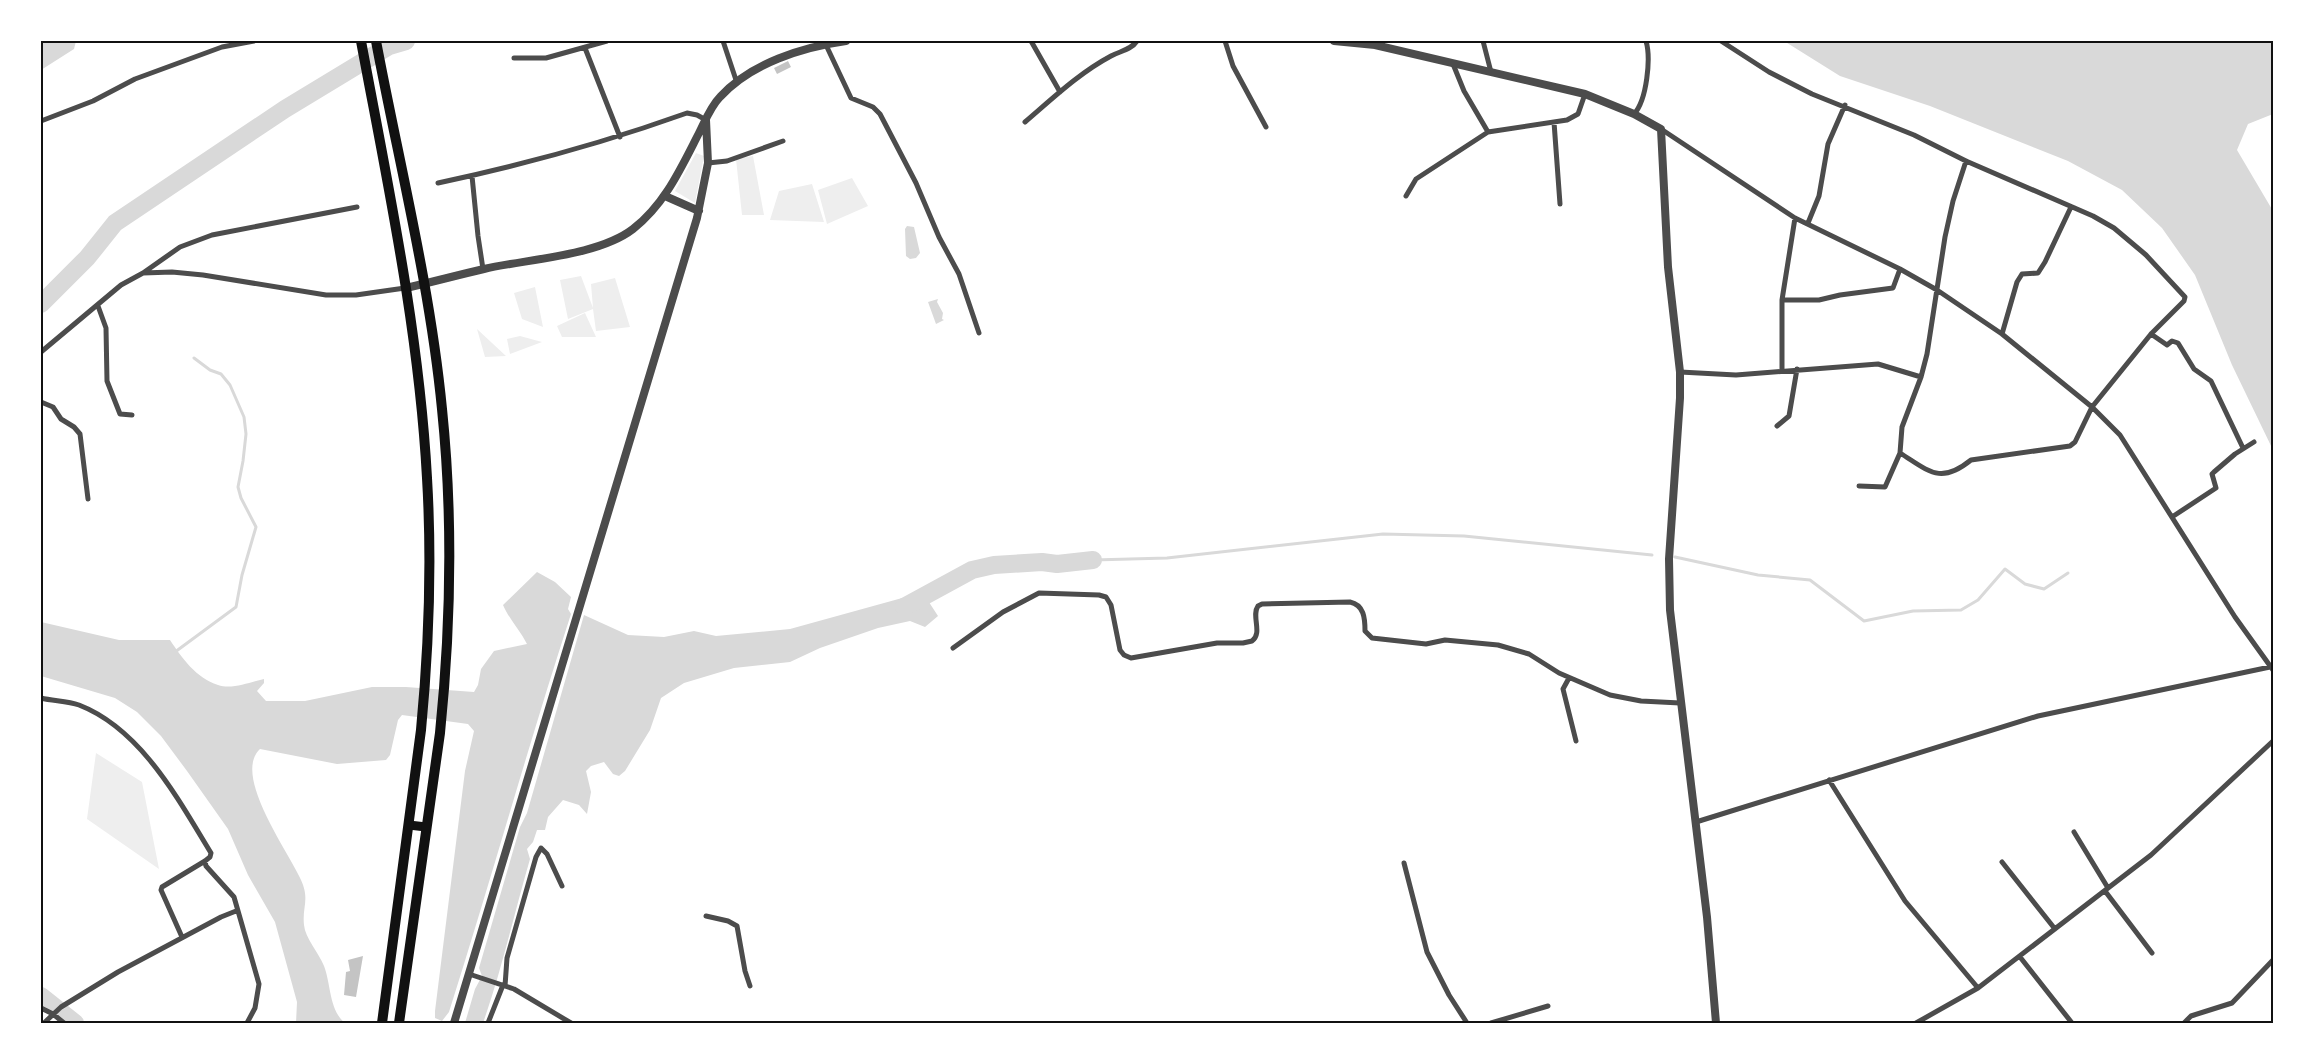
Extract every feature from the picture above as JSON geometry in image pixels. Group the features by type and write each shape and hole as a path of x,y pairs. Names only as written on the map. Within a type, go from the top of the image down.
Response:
{"main road":[{"path":"361,41 400,243 406,288 427,477 430,571 425,686 421,730 382,1023"},
{"path":"376,41 424,284 442,407 448,473 449,576 445,688 399,1023"},
{"path":"409,825 426,827"}],"street":[{"path":"41,121 93,102 135,78 222,47 254,41"},
{"path":"514,58 546,58 607,41"},
{"path":"722,41 737,83"},
{"path":"143,272 203,275 326,295 356,295 406,288 484,269 582,250 608,242 631,231 646,218 665,196 720,97 737,83 781,57 846,41"},
{"path":"1031,41 1060,92"},
{"path":"1025,122 1060,92 1111,56 1133,47 1137,41"},
{"path":"1225,41 1233,66 1266,127"},
{"path":"1334,41 1375,43 1453,64 1585,94 1634,114 1661,129 1795,218 1900,269 1937,290 2002,334 2092,406 2120,435 2235,617 2272,669 2038,716 1696,822"},
{"path":"1483,41 1491,72"},
{"path":"1634,114 1641,100 1650,59 1646,41"},
{"path":"1721,41 1783,79 1812,94 1845,105 1942,147 1966,161 2114,228 2146,255 2184,293 2184,301 2151,334 2092,406 2075,442 2070,446 1971,460 1958,470 1947,473 1932,473 1900,453"},
{"path":"826,45 851,98 873,107 880,114 916,183 939,237 959,274 979,333"},
{"path":"585,48 620,137"},
{"path":"1453,64 1464,91 1488,132"},
{"path":"1406,196 1416,179 1488,132 1567,120 1578,114 1585,94"},
{"path":"1808,223 1819,196 1828,144 1845,105"},
{"path":"438,183 472,176 620,137 687,113 697,114 706,120"},
{"path":"454,1023 471,974 699,211 708,163 706,120"},
{"path":"1554,122 1560,204"},
{"path":"1661,129 1668,267 1680,372 1680,424 1668,573 1672,642 1707,917 1716,1023"},
{"path":"708,163 727,161 783,140"},
{"path":"1859,486 1885,487 1900,453 1902,427 1921,377 1953,201 1966,161"},
{"path":"472,176 478,236 484,269"},
{"path":"665,196 699,211"},
{"path":"41,352 121,286 180,247 212,234 357,207"},
{"path":"2002,334 2017,282 2022,274 2038,273 2046,262 2070,207"},
{"path":"1782,370 1782,300 1795,218"},
{"path":"1782,300 1818,300 1893,288 1900,269"},
{"path":"98,306 106,328 107,381 120,414 132,415"},
{"path":"2151,334 2167,345 2172,341 2178,343 2194,369 2211,381 2243,448"},
{"path":"1680,372 1736,375 1878,364 1921,377"},
{"path":"1777,426 1789,416 1797,369"},
{"path":"41,402 53,407 61,419 74,427 80,434 88,499"},
{"path":"2172,517 2216,488 2213,473 2243,448 2254,442"},
{"path":"953,648 1003,612 1043,592 1106,597 1111,605 1120,650 1124,655 1131,658 1164,654 1217,643 1252,641 1257,635 1255,611 1260,605 1350,602 1355,603 1362,610 1365,617 1365,631 1372,638 1426,644 1445,640 1498,645 1529,654 1570,678 1621,698 1680,703"},
{"path":"1570,678 1563,689 1576,740"},
{"path":"41,698 78,705 125,733 170,786 211,853 210,857 205,861 162,887 182,937"},
{"path":"1916,1023 1978,988 2107,889 2170,839 2273,741"},
{"path":"1829,780 1905,902 1978,988"},
{"path":"2074,832 2107,889 2152,954"},
{"path":"488,1023 501,984 536,857 541,848 547,854 562,886"},
{"path":"205,861 210,871 234,897 236,911 259,984 255,1008 247,1023"},
{"path":"2002,862 2055,929"},
{"path":"1404,863 1427,952 1449,995 1467,1023"},
{"path":"44,1023 61,1007 118,972 182,937 236,911"},
{"path":"706,916 728,921 737,926 745,971 750,986"},
{"path":"2020,957 2072,1023"},
{"path":"2184,1023 2191,1016 2232,1003 2273,960"},
{"path":"471,974 518,991 571,1023"},
{"path":"1491,1023 1548,1006"},
{"path":"41,1008 53,1014 64,1023"}],"shaded area":[{"path":"41,41 76,41 74,49 41,70"},
{"path":"1784,41 2273,41 2273,114 2248,124 2237,150 2273,211 2273,450 2232,365 2195,275 2162,228 2122,190 2068,161 1930,106 1840,76"},
{"path":"696,153 704,156 695,203 675,191"},
{"path":"753,156 764,215 742,215 736,159"},
{"path":"852,178 868,206 827,224 818,190"},
{"path":"812,184 824,222 770,220 779,191"},
{"path":"907,226 914,227 920,253 916,258 910,259 906,256 905,229"},
{"path":"581,276 593,308 591,284 615,278 630,327 596,331 593,309 568,319 560,280"},
{"path":"535,287 543,327 522,319 514,293"},
{"path":"938,299 937,302 943,313 942,319 944,320 936,324 928,302"},
{"path":"585,313 596,337 562,337 557,326"},
{"path":"477,329 506,356 485,357"},
{"path":"520,336 542,342 510,354 507,339"},
{"path":"537,572 555,582 571,597 568,609 571,614 449,1012 442,1021 435,1018 435,1011 465,771 474,731 468,724 402,715 398,720 390,755 386,760 337,764 260,749 253,761 253,776 257,794 275,833 304,887 305,930 324,966 336,1011 345,1023 296,1023 297,1002 275,922 248,875 228,829 161,736 137,712 115,698 41,676 41,622 119,640 170,640 190,667 210,682 229,687 264,679 264,683 257,691 266,701 305,701 372,687 406,687 474,692 478,685 481,669 494,651 527,644 503,605"},
{"path":"913,595 925,596 938,616 925,627 910,621 878,628 820,648 790,662 734,668 684,683 661,698 650,730 625,771 619,776 613,774 604,762 591,766 586,771 591,792 587,814 579,805 563,800 548,817 545,830 537,830 533,842 527,849 530,859 483,1023 465,1023 475,989 482,976 479,968 520,827 527,813 584,615 628,635 664,637 694,631 716,636 790,629"},
{"path":"96,753 142,782 159,869 87,819"}],"building":[{"path":"788,61 791,67 777,74 774,68"},
{"path":"363,956 356,997 344,995 346,972 350,971 348,960"}],"waterway":[{"path":"41,304 87,258 115,223 285,109 389,46 406,41"},
{"path":"175,652 236,607 242,575 256,527 241,498 238,487 246,434 244,417 230,385 221,374 210,370 194,358"},
{"path":"1093,560 1167,558 1383,534 1464,536 1652,555"},
{"path":"1675,557 1758,575 1810,580 1864,621 1913,611 1961,610 1978,600 2005,569 2025,584 2044,589 2068,573"},
{"path":"904,607 972,570 994,565 1042,562 1057,564 1093,560"},
{"path":"41,996 75,1023"}]}
